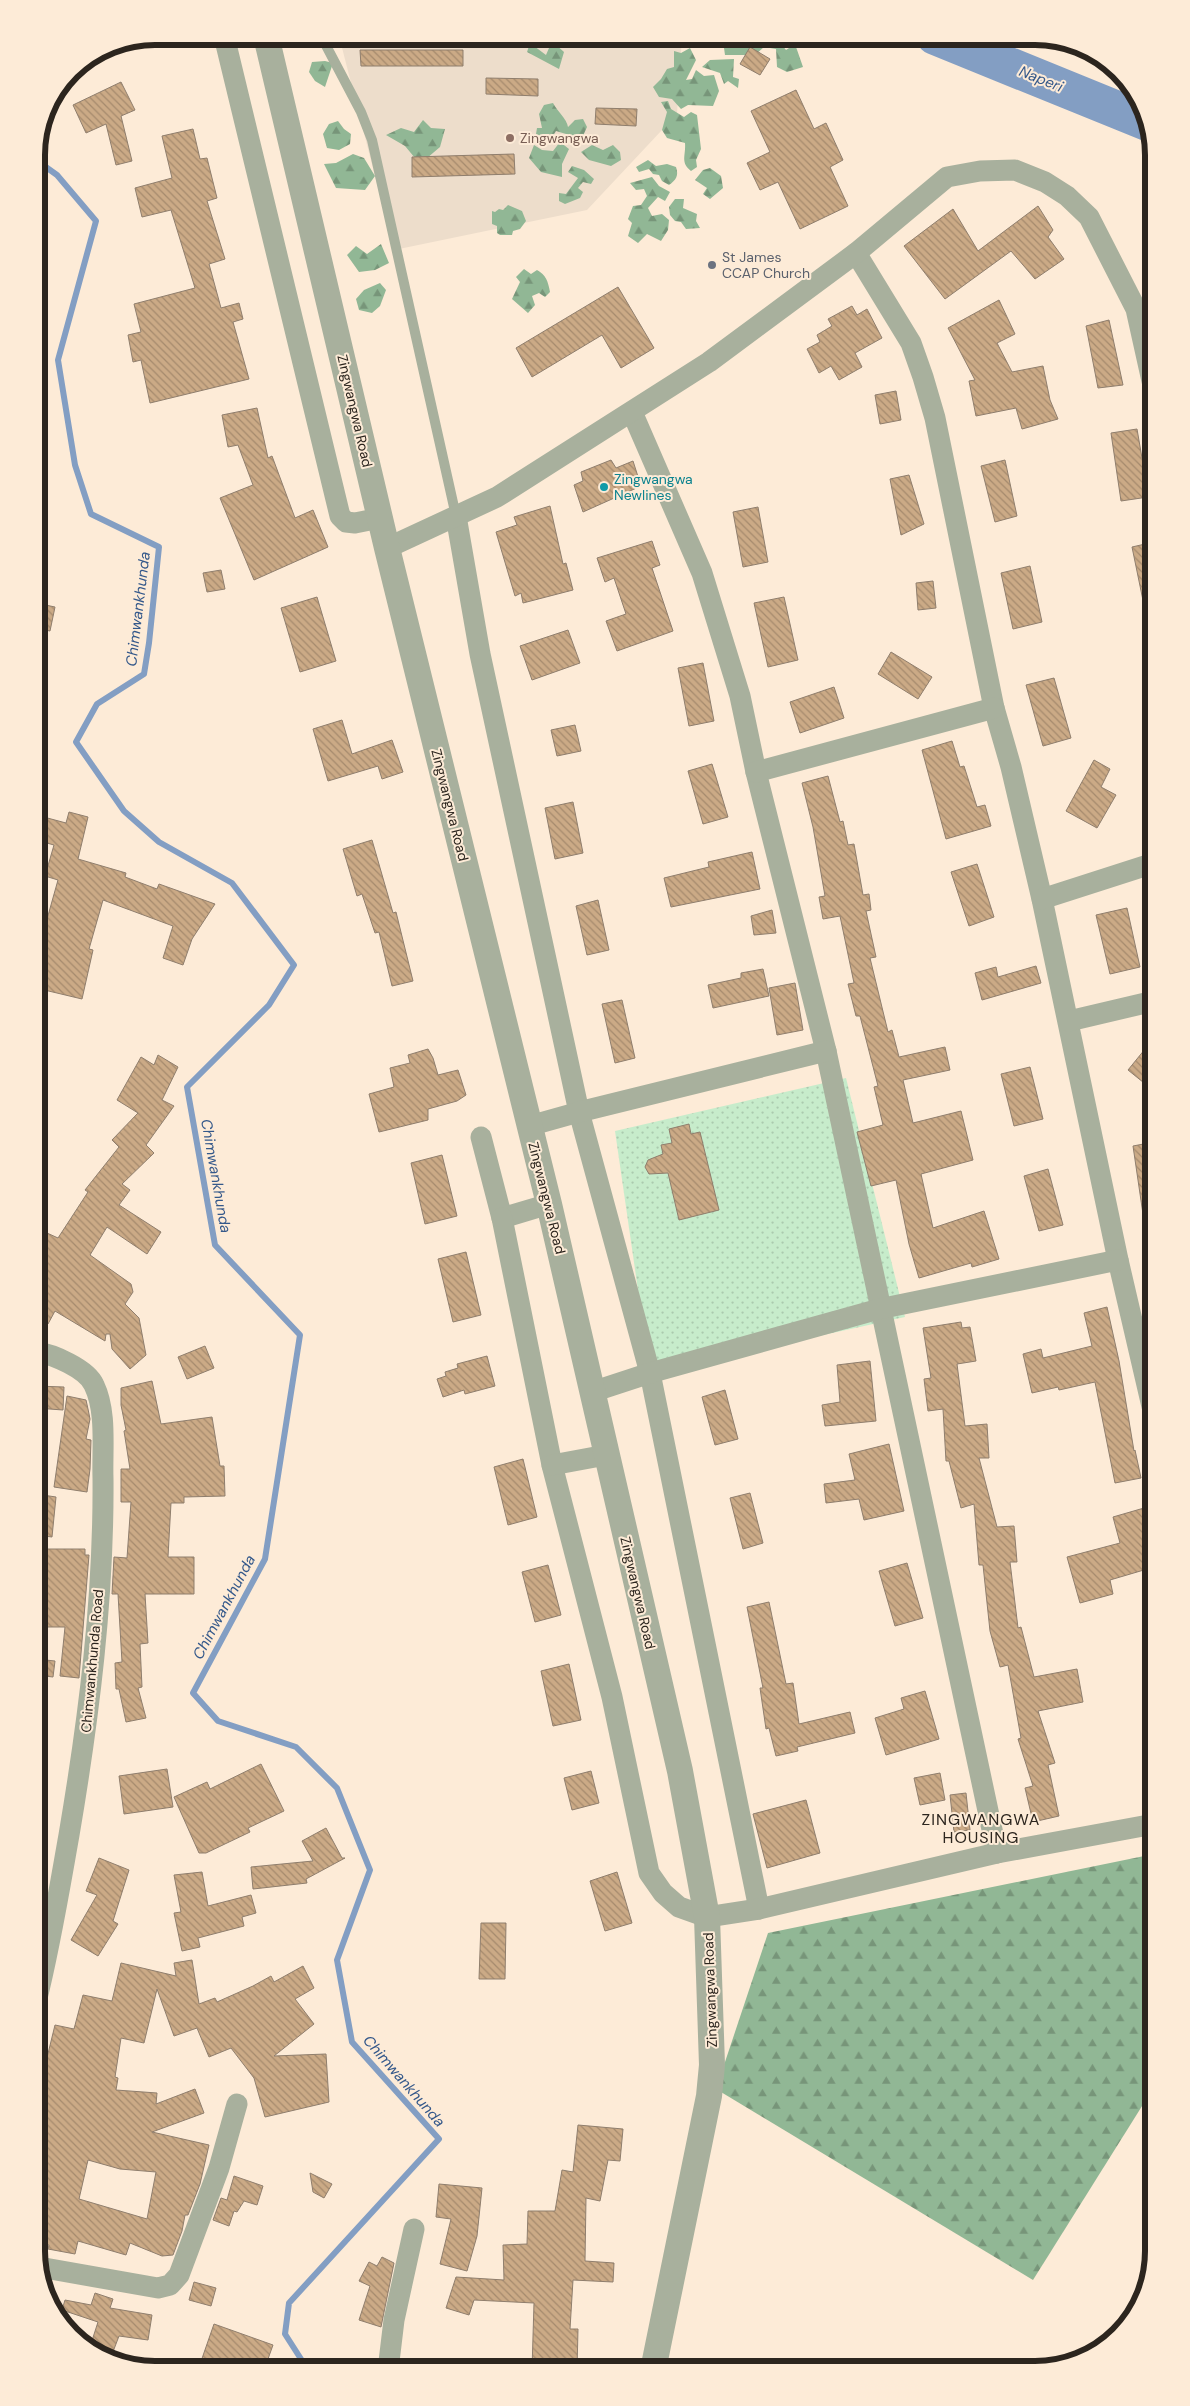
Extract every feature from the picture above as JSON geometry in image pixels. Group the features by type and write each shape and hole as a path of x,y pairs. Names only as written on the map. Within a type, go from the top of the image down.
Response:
{"street":[{"path":"226,45 340,516 346,522 355,523 380,518"},
{"name":"Zingwangwa Road","path":"268,45 387,548 549,1204 680,1770 708,1917 712,2065 709,2096 682,2239 655,2361"},
{"path":"387,548 497,497 709,362 856,253 948,177 980,171 1015,170 1045,182 1067,196 1089,217 1114,263 1136,309 1145,350"},
{"path":"856,253 911,343 935,418 994,708 1011,767 1042,899 1118,1260 1145,1376"},
{"path":"632,412 702,573 740,696 756,772 826,1051 879,1309 997,1853"},
{"path":"456,516 480,654 579,1112 650,1373 759,1909"},
{"path":"756,772 994,708"},
{"path":"1042,899 1145,866"},
{"path":"1069,1021 1145,1003"},
{"path":"529,1126 826,1051"},
{"path":"481,1137 502,1218 552,1465 612,1697 649,1873 663,1893 680,1907 708,1917 759,1909 997,1853 1145,1826"},
{"path":"502,1218 549,1204"},
{"path":"592,1392 650,1373 879,1309 1118,1260"},
{"name":"Chimwankhunda Road","path":"45,1353 74,1366 94,1383 102,1409 103,1501 94,1661 86,1738 52,1934 45,1964"},
{"path":"552,1465 606,1455"},
{"path":"46,2268 158,2288 170,2285 179,2276 196,2234 237,2104"},
{"path":"389,2361 394,2320 414,2230"}],"lane":[{"path":"326,45 361,112 372,140 456,516"}],"shaded area":[{"name":"Zingwangwa","path":"341,45 681,45 677,114 587,210 394,250"}],"green space":[{"path":"529,45 533,45 546,55 549,48 556,45 564,52 559,69 527,52"},
{"path":"740,45 746,47 748,45 782,45 786,50 795,45 803,67 787,72 777,67 776,49 764,47 755,55 725,55 724,48 736,48"},
{"path":"690,48 696,60 686,80 692,79 696,70 704,76 714,75 719,91 713,106 688,105 681,109 672,99 659,97 653,87 667,69 674,67 674,51 681,53"},
{"path":"734,59 733,77 739,79 738,88 728,81 724,84 720,73 702,67 710,60"},
{"path":"325,61 333,63 325,87 315,81 309,72 312,62"},
{"path":"668,101 671,109 684,117 691,112 697,115 701,149 696,160 697,167 691,171 685,162 685,143 667,138 662,130 667,112 661,102"},
{"path":"553,103 568,127 575,120 583,119 587,127 582,138 573,142 566,134 556,131 551,139 540,138 536,134 537,128 542,128 539,114 544,105"},
{"path":"423,120 431,128 445,129 440,147 420,164 405,146 386,135 401,128 414,132"},
{"path":"338,121 351,134 350,144 339,150 327,148 323,134 329,124"},
{"path":"560,142 569,149 562,164 562,177 541,172 529,158 534,145 542,150 553,151"},
{"path":"592,145 603,150 613,145 620,152 621,160 611,166 589,160 581,152"},
{"path":"353,154 364,158 375,176 365,190 336,188 324,164 336,163"},
{"path":"648,160 656,166 667,164 676,167 677,175 675,179 669,185 662,181 659,175 653,174 649,169 639,172 636,167"},
{"path":"572,166 584,170 594,179 591,184 583,182 578,188 583,192 580,198 565,204 559,201 559,193 566,194 578,178 568,172"},
{"path":"710,168 721,176 723,188 710,199 703,194 707,188 695,180 703,170"},
{"path":"652,177 659,186 670,192 665,201 658,197 648,208 652,216 662,214 669,220 668,230 661,241 647,234 638,243 628,236 632,223 628,219 633,206 641,205 647,196 644,189 636,190 630,183"},
{"path":"675,199 684,199 683,208 697,214 696,221 700,228 686,229 681,222 675,221 670,215 669,207"},
{"path":"508,205 522,211 526,221 520,229 513,231 512,235 500,235 497,233 497,226 492,224 492,211 503,210"},
{"path":"381,244 389,263 375,270 359,272 347,255 356,246 367,254"},
{"path":"524,269 531,274 537,270 543,274 550,292 545,297 539,293 532,296 535,305 528,313 512,299 520,282 516,277"},
{"path":"380,283 386,290 380,306 372,313 359,310 356,299 364,290"},
{"path":"846,1078 905,1317 650,1373 615,1131"},
{"path":"1145,1856 1145,2101 1033,2280 716,2089 768,1933"}],"building":[{"path":"750,47 770,59 760,75 740,64"},
{"path":"360,50 463,50 463,66 361,66"},
{"path":"486,78 538,79 538,96 486,94"},
{"path":"121,82 135,110 121,116 132,161 116,165 106,124 86,133 73,105"},
{"path":"796,90 814,129 826,123 843,160 830,167 848,206 800,229 778,182 760,190 747,163 770,152 751,111"},
{"path":"596,108 637,109 636,126 595,124"},
{"path":"193,129 200,159 207,158 217,198 207,201 225,259 209,264 221,308 239,303 243,319 233,322 249,379 150,403 141,360 133,362 128,335 141,332 134,304 195,288 171,210 142,217 135,188 172,178 162,136"},
{"path":"514,154 515,174 412,177 412,157"},
{"path":"1038,206 1053,230 1048,237 1064,259 1035,279 1011,251 945,299 904,246 953,209 978,251"},
{"path":"618,287 654,348 621,368 602,335 532,377 516,348"},
{"path":"999,300 1015,334 997,343 1012,372 1043,366 1050,400 1058,419 1022,429 1016,408 976,416 969,381 975,380 948,328"},
{"path":"852,306 857,315 867,309 882,338 855,353 862,367 839,380 831,366 819,373 807,349 820,342 817,335 832,326 828,319"},
{"path":"1109,320 1123,385 1098,388 1086,326"},
{"path":"896,391 901,420 880,424 875,395"},
{"path":"257,408 268,458 272,456 295,518 313,510 328,547 254,580 220,498 253,485 238,445 228,447 222,415"},
{"path":"1137,429 1142,458 1145,457 1145,497 1121,501 1111,433"},
{"name":"Zingwangwa Newlines","path":"611,460 616,468 633,461 641,486 583,512 574,485 583,481 581,472"},
{"path":"1005,460 1017,516 995,522 981,466"},
{"path":"909,475 924,524 901,535 890,479"},
{"path":"550,506 563,564 566,563 573,590 523,603 521,593 515,596 496,532 517,525 514,517"},
{"path":"758,507 768,562 743,567 733,512"},
{"path":"652,541 660,565 652,568 673,631 617,651 606,621 626,614 614,578 605,582 597,558"},
{"path":"1145,544 1145,610 1132,547"},
{"path":"1030,566 1042,622 1013,629 1001,573"},
{"path":"221,570 225,589 207,592 203,573"},
{"path":"933,581 936,608 918,610 916,583"},
{"path":"317,597 336,661 300,672 281,608"},
{"path":"784,597 798,660 768,667 754,603"},
{"path":"45,605 55,607 50,631 45,630"},
{"path":"568,630 580,663 532,680 520,646"},
{"path":"891,652 932,677 918,699 878,674"},
{"path":"703,663 714,721 689,726 678,668"},
{"path":"1054,678 1071,738 1043,746 1026,685"},
{"path":"834,687 844,718 800,733 790,702"},
{"path":"342,720 352,754 392,740 403,772 382,779 378,766 328,781 313,729"},
{"path":"575,725 581,751 557,756 551,730"},
{"path":"952,741 960,767 964,766 977,807 985,805 991,826 946,839 922,750"},
{"path":"1094,760 1110,769 1101,787 1116,795 1097,828 1066,811"},
{"path":"712,764 728,817 703,824 688,771"},
{"path":"828,776 840,822 843,821 848,845 854,844 863,895 869,894 871,910 866,911 876,957 870,958 888,1032 892,1030 899,1057 945,1047 950,1070 903,1080 913,1123 961,1111 973,1160 921,1174 933,1228 984,1211 999,1259 972,1267 971,1263 919,1278 909,1244 896,1180 871,1186 857,1132 883,1125 874,1087 878,1086 860,1016 856,1016 848,984 854,983 840,916 823,919 819,897 825,896 813,827 802,783"},
{"path":"573,802 583,853 555,859 545,808"},
{"path":"69,812 88,817 78,859 126,873 125,877 157,889 159,884 215,904 192,939 183,965 163,958 173,926 103,900 89,949 93,950 82,999 45,990 45,926 58,880 45,876 54,845 45,842 45,817 66,823"},
{"path":"372,840 393,913 396,912 413,981 392,986 379,932 375,933 362,894 357,896 343,849"},
{"path":"752,852 760,889 671,907 664,878 709,867 708,862"},
{"path":"977,864 994,917 969,926 951,872"},
{"path":"598,900 609,950 587,955 576,906"},
{"path":"1127,908 1140,967 1110,974 1096,915"},
{"path":"772,910 776,933 754,935 751,916"},
{"path":"1036,966 1041,983 982,1000 975,973 996,967 998,977"},
{"path":"763,969 769,996 713,1008 708,985 741,978 741,973"},
{"path":"795,983 803,1030 777,1035 769,988"},
{"path":"622,1000 635,1058 615,1063 602,1004"},
{"path":"428,1049 438,1075 458,1070 466,1095 457,1101 428,1109 428,1120 379,1132 369,1094 394,1087 390,1068 410,1063 408,1055"},
{"path":"1145,1049 1145,1084 1128,1070"},
{"path":"158,1055 178,1067 162,1100 174,1106 146,1145 154,1153 122,1184 130,1190 119,1205 161,1232 147,1254 107,1227 90,1255 131,1284 133,1292 125,1304 139,1318 146,1355 130,1369 112,1349 110,1334 106,1334 105,1341 55,1311 48,1324 45,1322 45,1232 58,1238 88,1192 85,1190 119,1147 112,1140 138,1113 117,1100 141,1057 154,1065"},
{"path":"1030,1067 1043,1119 1014,1126 1001,1074"},
{"path":"689,1124 691,1134 700,1132 719,1210 679,1220 668,1173 649,1174 645,1167 648,1160 663,1154 661,1145 672,1143 669,1129"},
{"path":"1145,1144 1145,1221 1144,1221 1133,1146"},
{"path":"442,1155 457,1216 425,1224 411,1163"},
{"path":"1048,1169 1063,1225 1039,1231 1024,1176"},
{"path":"466,1252 481,1315 453,1322 438,1259"},
{"path":"1107,1307 1119,1361 1134,1451 1141,1478 1115,1483 1095,1382 1059,1390 1058,1387 1032,1393 1023,1354 1041,1349 1043,1358 1092,1346 1084,1313"},
{"path":"961,1322 962,1328 970,1327 976,1361 957,1364 965,1426 987,1424 989,1458 979,1458 997,1527 1014,1526 1017,1562 1010,1562 1018,1628 1021,1627 1034,1677 1077,1669 1083,1702 1038,1711 1055,1763 1048,1765 1059,1816 1033,1822 1025,1788 1033,1786 1018,1739 1021,1738 1008,1665 1000,1667 990,1631 983,1565 979,1565 974,1504 961,1508 949,1461 946,1461 943,1409 928,1411 924,1379 931,1378 923,1328"},
{"path":"205,1346 214,1368 187,1379 178,1357"},
{"path":"487,1356 495,1386 465,1394 464,1390 443,1397 437,1379 446,1376 445,1372 458,1368 457,1364"},
{"path":"870,1361 876,1421 825,1426 822,1405 840,1402 837,1365"},
{"path":"152,1381 161,1424 212,1417 220,1466 224,1466 225,1496 184,1497 184,1503 171,1503 168,1557 194,1557 194,1594 145,1594 148,1643 140,1644 142,1687 138,1688 146,1718 126,1722 119,1689 116,1689 115,1663 122,1662 118,1594 112,1594 114,1557 127,1558 131,1502 121,1502 121,1469 130,1469 121,1405 121,1388"},
{"path":"45,1386 64,1387 63,1410 45,1409"},
{"path":"725,1390 738,1439 715,1445 702,1397"},
{"path":"67,1396 86,1400 88,1409 90,1419 86,1439 91,1440 87,1492 54,1487"},
{"path":"889,1444 904,1511 864,1520 859,1499 826,1503 824,1484 855,1480 849,1454"},
{"path":"523,1459 537,1517 508,1525 494,1467"},
{"path":"750,1493 763,1543 743,1549 730,1498"},
{"path":"45,1495 56,1497 52,1537 45,1536"},
{"path":"1144,1508 1145,1570 1110,1580 1113,1594 1080,1603 1067,1557 1120,1543 1113,1517"},
{"path":"45,1549 85,1549 85,1555 89,1555 79,1678 60,1676 65,1627 45,1627"},
{"path":"907,1563 923,1618 895,1626 879,1571"},
{"path":"548,1565 561,1615 535,1622 522,1572"},
{"path":"769,1602 786,1684 793,1683 799,1724 850,1712 855,1733 797,1747 798,1751 776,1756 769,1728 766,1729 760,1688 763,1688 747,1607"},
{"path":"45,1660 55,1661 53,1677 45,1676"},
{"path":"569,1664 581,1720 553,1726 541,1671"},
{"path":"925,1691 939,1739 886,1755 875,1718 904,1709 901,1698"},
{"path":"261,1764 284,1811 248,1828 250,1832 206,1853 199,1853 174,1797 207,1782 210,1789"},
{"path":"167,1769 173,1807 124,1814 119,1776"},
{"path":"591,1771 599,1803 572,1810 564,1778"},
{"path":"940,1773 945,1800 920,1805 914,1778"},
{"path":"966,1793 970,1830 954,1832 950,1795"},
{"path":"806,1800 820,1853 767,1868 753,1814"},
{"path":"326,1828 342,1858 345,1858 306,1879 307,1883 253,1889 251,1867 313,1861 302,1841"},
{"path":"99,1858 129,1870 113,1921 118,1924 98,1956 71,1940 97,1895 86,1891"},
{"path":"202,1872 208,1906 251,1895 256,1913 242,1917 244,1926 198,1938 200,1947 182,1951 174,1913 181,1912 174,1875"},
{"path":"617,1872 632,1923 605,1931 590,1881"},
{"path":"481,1923 506,1923 505,1979 479,1979"},
{"path":"192,1960 199,2004 215,1998 217,2002 271,1976 274,1982 303,1966 314,1988 295,1999 314,2024 274,2056 326,2054 329,2102 265,2117 254,2078 231,2048 209,2057 197,2028 174,2036 157,1989 144,2043 121,2038 115,2077 118,2078 116,2090 157,2093 156,2104 195,2089 204,2113 152,2132 209,2145 200,2184 188,2215 185,2215 182,2231 173,2255 162,2256 130,2243 126,2255 78,2241 75,2254 48,2249 49,2245 45,2244 45,2066 55,2025 74,2029 83,1995 112,2001 121,1963 176,1976 174,1963","holes":["88,2160 120,2169 156,2172 147,2219 79,2199"]},
{"path":"578,2125 623,2129 620,2161 608,2160 600,2201 586,2198 585,2261 614,2263 613,2282 573,2280 570,2329 578,2329 577,2361 532,2361 534,2303 474,2300 469,2315 446,2308 456,2277 504,2280 503,2245 527,2244 528,2211 555,2211 562,2170 573,2172"},
{"path":"310,2173 332,2184 324,2198 313,2192"},
{"path":"234,2176 263,2186 257,2205 244,2201 237,2212 234,2211 229,2226 213,2220 221,2198 227,2200"},
{"path":"439,2184 482,2188 477,2236 467,2271 440,2264 451,2219 436,2217"},
{"path":"382,2257 394,2263 381,2327 359,2320 370,2286 359,2281 369,2262 377,2266"},
{"path":"194,2282 216,2288 211,2306 189,2300"},
{"path":"95,2293 113,2299 110,2308 152,2315 148,2340 119,2336 113,2352 106,2350 92,2341 98,2322 62,2309 65,2300 91,2305"},
{"path":"214,2324 273,2345 267,2361 201,2361"}],"waterway":[{"name":"Naperi","path":"957,45 1139,119"},
{"name":"Chimwankhunda","path":"45,166 57,175 96,221 58,360 75,465 91,514 159,547 144,674 97,704 76,742 124,811 159,842 232,883 294,965 269,1005 187,1087 215,1245 300,1335 265,1559 193,1693 218,1721 296,1747 337,1788 370,1870 337,1960 352,2042 439,2139 289,2303 285,2334 302,2361"}],"place":[{"name":"Zingwangwa","path":"510,138"},
{"name":"St James CCAP Church","path":"712,265"},
{"name":"Zingwangwa Newlines","path":"604,487"}],"district":[{"name":"ZINGWANGWA HOUSING","path":"981,1828"}]}
